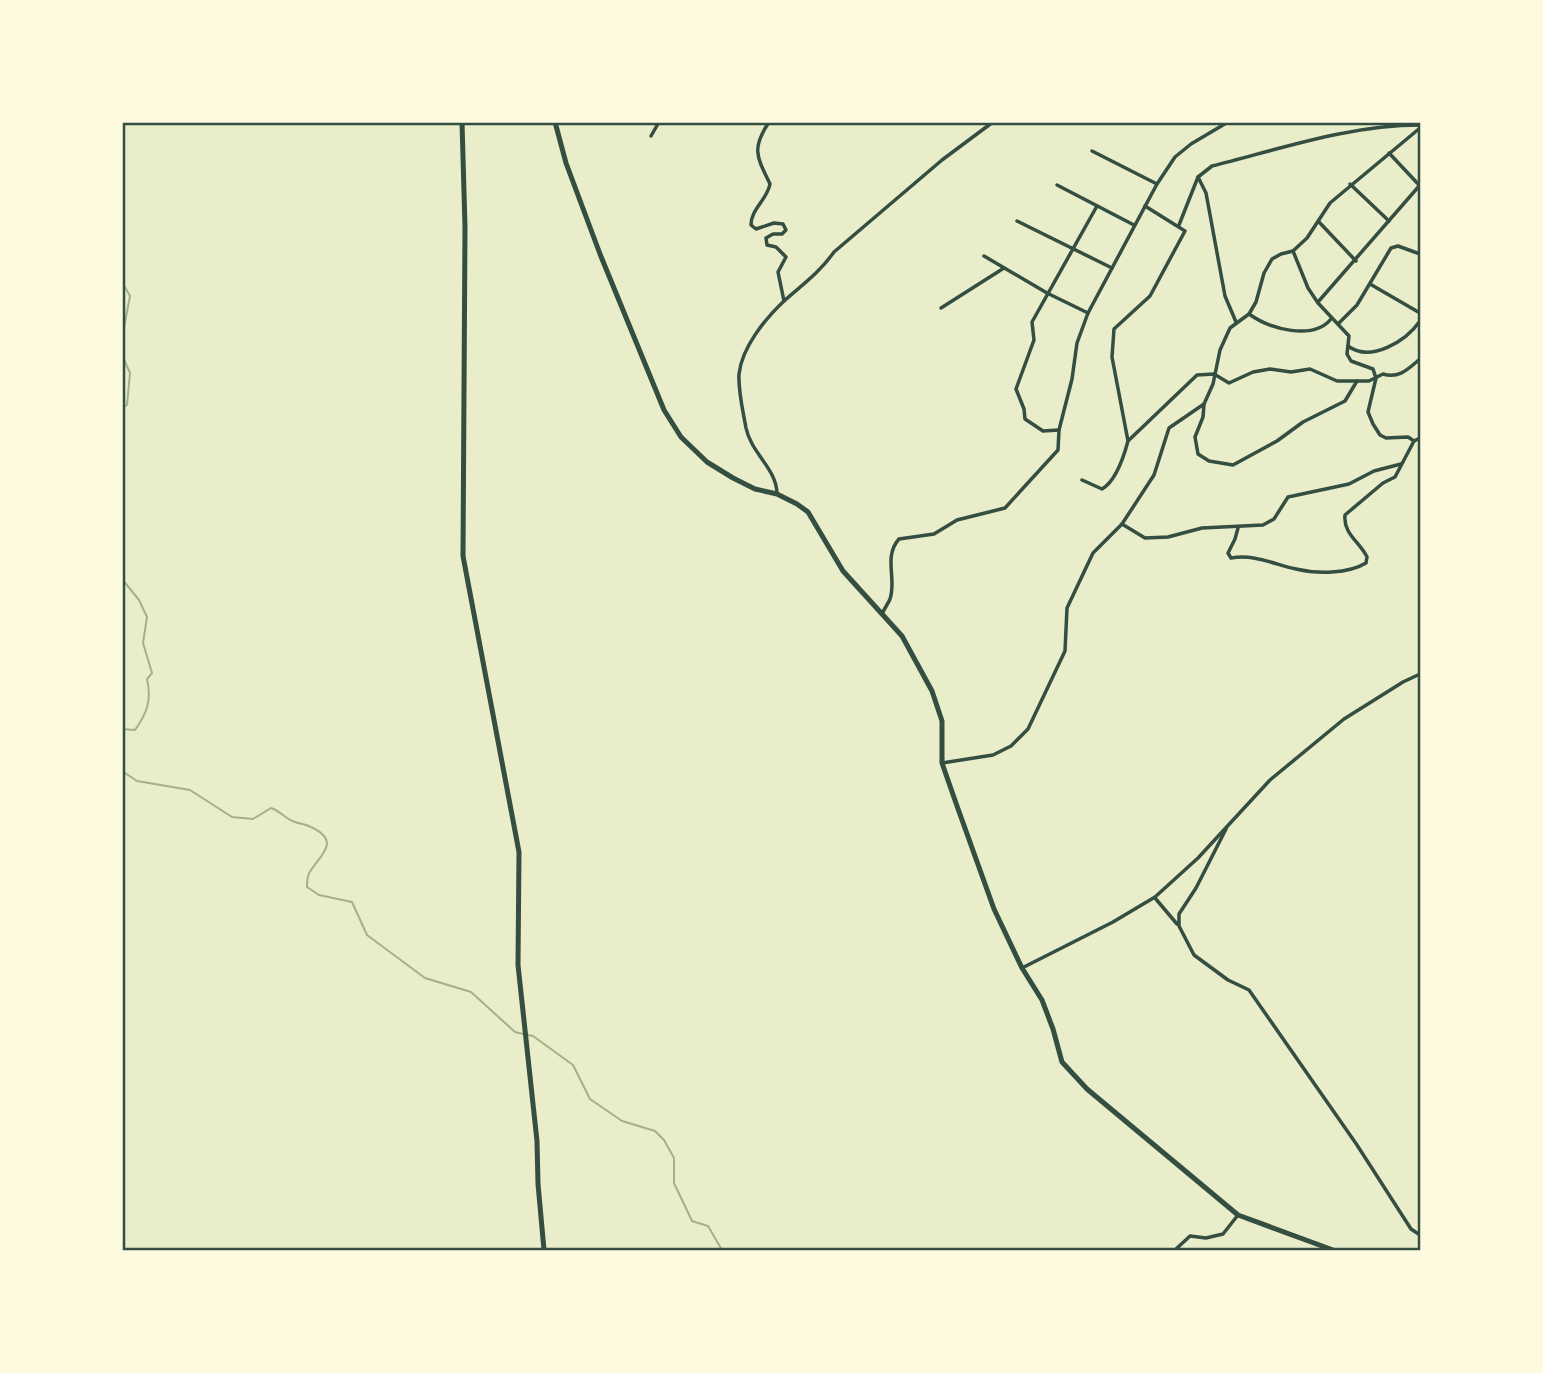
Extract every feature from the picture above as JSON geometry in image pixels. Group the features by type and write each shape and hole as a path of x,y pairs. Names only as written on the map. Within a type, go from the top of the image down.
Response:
{"main road":[{"path":"462,122 465,227 463,556 519,852 518,965 537,1141 544,1251"},
{"path":"555,122 566,163 590,228 664,411 681,437 707,463 744,484 777,495 808,512 843,571 902,636 932,691 943,721 942,763 994,909 1022,968 1042,1000 1062,1062 1087,1089 1238,1214 1333,1251"}],"street":[{"path":"652,136 659,122"},
{"path":"769,122 759,137 756,153 770,184 769,190 750,219 751,225 756,229 774,223 783,224 786,230 766,239 767,245 776,247 786,257 778,272 784,301"},
{"path":"777,495 777,481 749,441 741,398 739,373 763,323 823,268 834,252 942,160 993,122"},
{"path":"882,614 891,597 891,554 899,539 934,534 957,520 1005,508 1058,450 1059,430 1072,379 1077,342 1088,313 1157,184 1175,157 1228,122"},
{"path":"1179,225 1198,177 1212,166 1352,131 1391,125 1420,126"},
{"path":"1357,381 1345,401 1303,422 1233,465 1209,461 1198,454 1195,437 1225,339 1230,328 1249,314 1272,259 1293,251 1307,238 1330,203 1420,126"},
{"path":"1092,151 1157,184"},
{"path":"1318,303 1420,185 1389,153"},
{"path":"1198,177 1206,193 1225,296 1236,322"},
{"path":"1350,184 1389,221"},
{"path":"1057,185 1135,225"},
{"path":"1059,430 1043,431 1025,419 1016,389 1034,340 1032,322 1097,206"},
{"path":"1128,440 1112,357 1114,329 1150,296 1185,230 1145,206"},
{"path":"1017,221 1112,268"},
{"path":"1319,222 1356,261"},
{"path":"1339,323 1356,305 1391,248 1398,246 1420,254"},
{"path":"1293,251 1308,288 1331,319 1339,323 1349,336 1348,354 1351,361 1373,369 1377,378 1368,412 1373,424 1380,435 1386,438 1408,437 1413,442"},
{"path":"984,256 1047,293 1088,313"},
{"path":"941,308 1004,268"},
{"path":"1370,284 1420,313"},
{"path":"1249,314 1261,322 1309,332 1325,327 1331,319"},
{"path":"1348,346 1367,354 1411,334 1420,321"},
{"path":"1082,480 1102,489 1109,485 1128,440 1197,375 1214,374 1228,383 1253,372 1270,369 1291,372 1310,369 1337,382 1369,382 1383,374 1401,375 1420,359"},
{"path":"942,763 993,755 1011,746 1028,729 1062,658 1067,608 1093,553 1122,524 1154,475 1169,428 1205,404"},
{"path":"1238,528 1236,539 1228,553 1231,558 1245,556 1272,561 1297,570 1338,572 1357,568 1366,563 1367,557 1348,532 1344,522 1345,515 1383,483 1395,477 1413,442 1420,438"},
{"path":"1122,524 1145,538 1168,537 1202,528 1238,528 1263,524 1273,519 1288,497 1349,484 1374,471 1401,464"},
{"path":"1022,968 1113,922 1155,897 1198,858 1270,779 1325,734 1420,674"},
{"path":"1179,926 1179,914 1196,888 1226,829"},
{"path":"1155,897 1179,926 1194,955 1228,980 1249,990 1357,1145 1411,1229 1420,1235"},
{"path":"1175,1251 1190,1236 1206,1238 1223,1234 1238,1214"}],"waterway":[{"path":"122,282 130,296 122,338"},
{"path":"122,355 130,373 127,405 122,408"},
{"path":"122,579 139,600 147,617 143,643 152,673 147,679 149,700 143,718 135,730 122,729"},
{"path":"122,771 137,781 190,790 232,817 253,819 271,808 292,821 321,833 327,845 308,876 307,887 319,895 352,902 367,935 425,978 471,992 515,1032 523,1034"},
{"path":"528,1035 573,1065 590,1099 622,1121 655,1131 664,1140 674,1158 674,1183 692,1221 708,1226 722,1250"}]}
